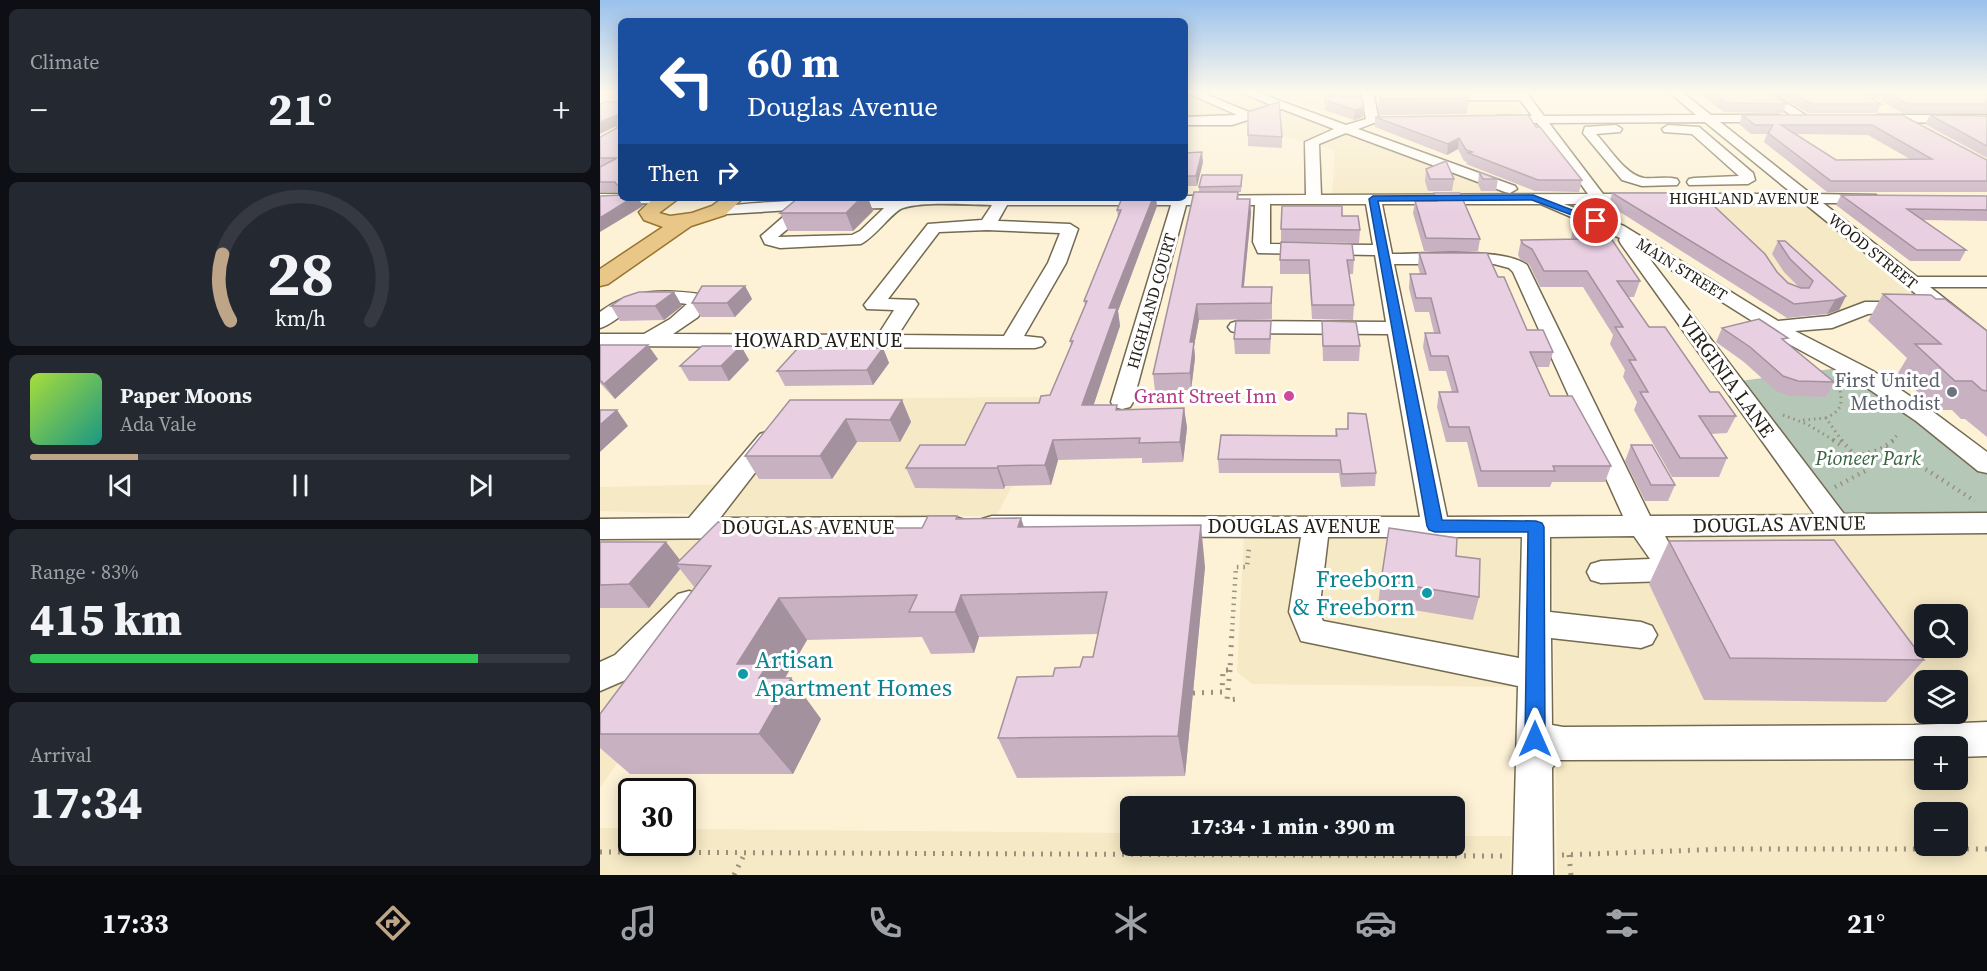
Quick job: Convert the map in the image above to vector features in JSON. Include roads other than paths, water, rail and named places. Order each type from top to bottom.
[{"type":"main road","points":[[600,279],[686,220],[716,212],[731,201]]},
{"type":"main road","points":[[600,261],[650,226],[655,210],[686,220]]},
{"type":"street","points":[[1314,199],[1312,142],[1335,133]]},
{"type":"street","name":"MAIN STREET","points":[[1354,133],[1618,229],[1774,327],[1865,376],[1924,416],[1987,465]]},
{"type":"street","points":[[1551,133],[1598,198]]},
{"type":"street","points":[[1590,133],[1632,180],[1677,182],[1748,180],[1748,176],[1698,133]]},
{"type":"street","name":"WOOD STREET","points":[[1727,133],[1987,342]]},
{"type":"street","points":[[1925,133],[1929,135]]},
{"type":"street","points":[[1677,182],[1701,198],[1721,218]]},
{"type":"street","name":"HIGHLAND AVENUE","points":[[1188,200],[1892,198]]},
{"type":"street","points":[[1263,199],[1261,233],[1264,249],[1494,259],[1515,264],[1521,269],[1641,526],[1654,541],[1670,570],[1601,572]]},
{"type":"street","points":[[1373,199],[1435,526]]},
{"type":"street","points":[[623,201],[655,210]]},
{"type":"street","points":[[805,206],[769,236],[771,240],[780,243],[855,240],[866,236],[895,201]]},
{"type":"street","name":"HIGHLAND AVENUE","points":[[716,212],[746,207],[924,201]]},
{"type":"street","points":[[987,225],[1002,201]]},
{"type":"street","name":"HIGHLAND COURT","points":[[1122,402],[1180,201]]},
{"type":"street","points":[[600,208],[655,210]]},
{"type":"street","points":[[885,340],[908,304],[874,305],[934,227],[987,225],[1070,229],[1057,264],[1010,342]]},
{"type":"street","name":"VIRGINIA LANE","points":[[1618,229],[1836,524]]},
{"type":"street","points":[[1913,282],[1987,282]]},
{"type":"street","points":[[600,322],[616,309],[637,299],[699,300],[697,305],[684,317],[648,340]]},
{"type":"street","points":[[1774,327],[1832,322],[1865,308],[1941,305]]},
{"type":"street","points":[[1961,321],[1987,321]]},
{"type":"street","points":[[1237,327],[1397,328]]},
{"type":"street","name":"HOWARD AVENUE","points":[[600,340],[1035,342]]},
{"type":"street","points":[[697,528],[778,428]]},
{"type":"street","name":"DOUGLAS AVENUE","points":[[600,529],[1836,524],[1985,514]]},
{"type":"street","points":[[1316,526],[1304,612],[1312,632],[1535,675]]},
{"type":"street","points":[[735,555],[756,527]]},
{"type":"street","points":[[1533,875],[1536,527]]},
{"type":"street","points":[[600,677],[626,665],[706,586]]},
{"type":"street","points":[[1535,621],[1556,626],[1641,634]]},
{"type":"street","points":[[1535,761],[1551,742],[1574,744],[1902,742],[1987,739]]},
{"type":"place","name":"First United Methodist","points":[[1952,392]]},
{"type":"place","name":"Grant Street Inn","points":[[1289,396]]},
{"type":"place","name":"Freeborn & Freeborn","points":[[1427,593]]},
{"type":"place","name":"Artisan Apartment Homes","points":[[743,674]]},
{"type":"park label","name":"Pioneer Park","points":[[1868,458]]}]
